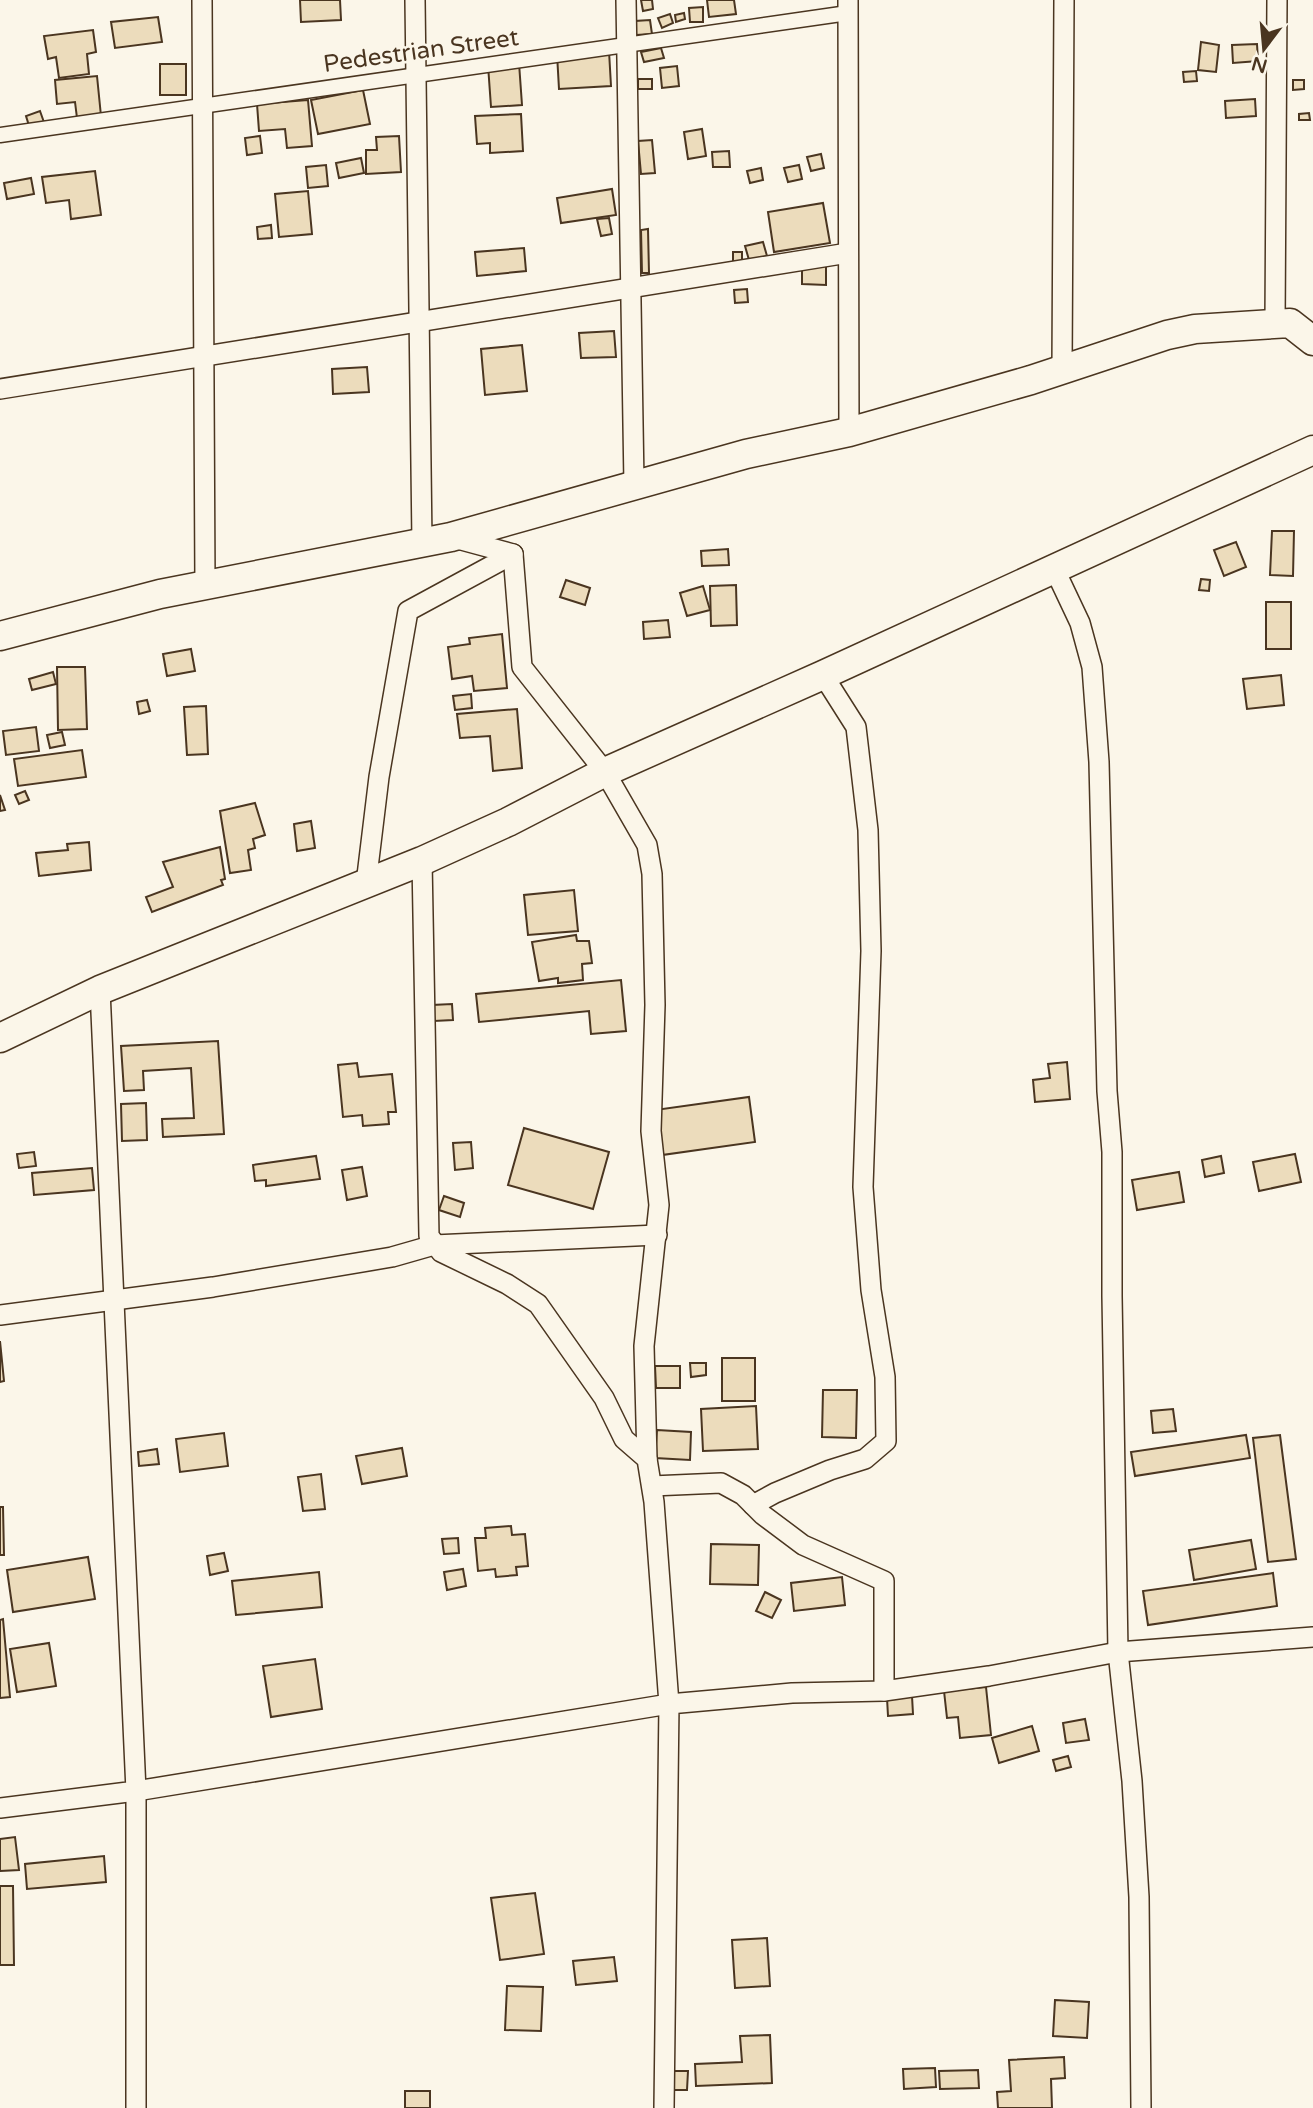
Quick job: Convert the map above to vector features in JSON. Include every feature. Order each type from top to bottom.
[{"type":"main road","points":[[0,636],[160,594],[452,537],[746,454],[849,432],[1062,370],[1167,335],[1195,329],[1290,323],[1313,341]]},
{"type":"main road","points":[[0,1038],[100,990],[422,861],[508,822],[605,772],[1313,450]]},
{"type":"street","points":[[202,0],[205,585]]},
{"type":"street","points":[[415,0],[422,543]]},
{"type":"street","points":[[626,0],[634,484]]},
{"type":"street","points":[[1062,370],[1064,0]]},
{"type":"street","points":[[1275,324],[1277,0]]},
{"type":"street","points":[[848,7],[849,432]]},
{"type":"street","name":"Pedestrian Street","points":[[0,135],[627,45],[848,7]]},
{"type":"street","points":[[0,389],[848,253]]},
{"type":"street","points":[[452,537],[513,554]]},
{"type":"street","points":[[513,554],[522,667],[605,772],[647,845],[652,874],[655,1005],[651,1131],[659,1205],[644,1346],[647,1459],[652,1486],[669,1704],[664,2108]]},
{"type":"street","points":[[366,884],[379,777],[408,611],[513,554]]},
{"type":"street","points":[[1054,568],[1080,623],[1092,667],[1099,762],[1107,1091],[1112,1152],[1118,1653],[1132,1781],[1139,1897],[1141,2108]]},
{"type":"street","points":[[753,1505],[830,1470],[865,1460],[886,1441],[885,1377],[871,1290],[863,1187],[871,951],[868,830],[856,727],[823,675]]},
{"type":"street","points":[[422,861],[429,1236],[441,1252],[507,1284],[538,1304],[604,1398],[624,1439],[647,1459]]},
{"type":"street","points":[[100,990],[136,1791],[136,2108]]},
{"type":"street","points":[[0,1315],[213,1287],[392,1257],[434,1245],[656,1235]]},
{"type":"street","points":[[652,1486],[721,1483],[743,1494],[803,1545],[884,1581],[884,1691]]},
{"type":"street","points":[[0,1808],[136,1791],[669,1704],[792,1693],[884,1691],[1118,1653],[1313,1637]]},
{"type":"building","points":[[300,0],[340,0],[341,20],[301,22]]},
{"type":"building","points":[[641,0],[652,0],[653,9],[643,11]]},
{"type":"building","points":[[707,0],[734,0],[736,14],[709,17]]},
{"type":"building","points":[[703,7],[703,22],[690,22],[689,8]]},
{"type":"building","points":[[684,13],[685,19],[676,22],[675,15]]},
{"type":"building","points":[[670,14],[673,23],[662,28],[658,18]]},
{"type":"building","points":[[158,17],[162,42],[115,48],[111,22]]},
{"type":"building","points":[[650,20],[652,34],[636,35],[635,21]]},
{"type":"building","points":[[93,30],[96,52],[87,54],[89,74],[59,78],[56,57],[48,59],[44,36]]},
{"type":"building","points":[[1201,42],[1219,45],[1216,72],[1198,70]]},
{"type":"building","points":[[1257,44],[1258,61],[1233,63],[1232,45]]},
{"type":"building","points":[[661,48],[664,58],[644,62],[641,52]]},
{"type":"building","points":[[609,51],[611,86],[559,89],[557,54]]},
{"type":"building","points":[[519,63],[522,105],[491,107],[488,65]]},
{"type":"building","points":[[160,64],[186,64],[186,95],[160,95]]},
{"type":"building","points":[[677,66],[679,86],[662,88],[660,68]]},
{"type":"building","points":[[1196,71],[1197,81],[1184,82],[1183,72]]},
{"type":"building","points":[[97,76],[101,116],[77,118],[75,102],[57,104],[55,80]]},
{"type":"building","points":[[638,79],[652,79],[652,89],[638,89]]},
{"type":"building","points":[[1293,80],[1304,80],[1304,89],[1293,90]]},
{"type":"building","points":[[363,90],[370,124],[318,134],[311,100]]},
{"type":"building","points":[[1255,99],[1256,116],[1226,118],[1225,101]]},
{"type":"building","points":[[308,100],[312,146],[287,148],[285,129],[259,131],[257,104]]},
{"type":"building","points":[[40,111],[46,128],[31,132],[26,116]]},
{"type":"building","points":[[1309,113],[1310,120],[1299,120],[1299,114]]},
{"type":"building","points":[[521,114],[523,151],[490,153],[490,143],[477,144],[475,116]]},
{"type":"building","points":[[702,129],[706,156],[688,159],[684,132]]},
{"type":"building","points":[[260,136],[262,153],[247,155],[245,138]]},
{"type":"building","points":[[399,136],[401,172],[366,174],[366,150],[377,150],[376,137]]},
{"type":"building","points":[[652,140],[655,173],[641,174],[638,141]]},
{"type":"building","points":[[729,151],[730,167],[713,167],[712,152]]},
{"type":"building","points":[[821,154],[824,168],[811,171],[807,157]]},
{"type":"building","points":[[361,158],[364,173],[339,178],[336,163]]},
{"type":"building","points":[[326,165],[328,186],[308,188],[306,167]]},
{"type":"building","points":[[799,165],[802,179],[788,182],[784,168]]},
{"type":"building","points":[[761,168],[763,180],[750,183],[747,171]]},
{"type":"building","points":[[95,171],[101,215],[71,219],[69,200],[46,203],[42,177]]},
{"type":"building","points":[[31,178],[34,194],[7,199],[4,183]]},
{"type":"building","points":[[612,189],[616,215],[561,223],[557,198]]},
{"type":"building","points":[[308,191],[312,234],[279,237],[275,194]]},
{"type":"building","points":[[823,203],[830,243],[774,252],[768,212]]},
{"type":"building","points":[[609,218],[612,234],[601,236],[597,219]]},
{"type":"building","points":[[271,225],[272,238],[258,239],[257,227]]},
{"type":"building","points":[[648,229],[649,273],[642,273],[641,230]]},
{"type":"building","points":[[763,242],[767,256],[749,260],[745,246]]},
{"type":"building","points":[[524,248],[526,271],[477,276],[475,252]]},
{"type":"building","points":[[733,252],[742,252],[742,269],[733,269]]},
{"type":"building","points":[[802,263],[826,264],[826,285],[802,284]]},
{"type":"building","points":[[747,289],[748,302],[735,303],[734,290]]},
{"type":"building","points":[[614,331],[616,357],[581,358],[579,333]]},
{"type":"building","points":[[522,345],[527,391],[485,395],[481,349]]},
{"type":"building","points":[[367,367],[369,392],[333,394],[332,369]]},
{"type":"building","points":[[1272,531],[1294,531],[1293,576],[1270,575]]},
{"type":"building","points":[[1236,542],[1246,567],[1224,576],[1214,550]]},
{"type":"building","points":[[728,549],[729,565],[702,566],[701,551]]},
{"type":"building","points":[[1201,579],[1210,580],[1209,591],[1199,590]]},
{"type":"building","points":[[566,580],[590,588],[585,605],[560,597]]},
{"type":"building","points":[[736,585],[737,625],[711,626],[710,586]]},
{"type":"building","points":[[703,586],[710,610],[687,616],[680,593]]},
{"type":"building","points":[[1266,602],[1291,602],[1291,649],[1266,649]]},
{"type":"building","points":[[668,620],[670,637],[644,639],[643,622]]},
{"type":"building","points":[[502,634],[507,688],[474,691],[472,676],[452,679],[448,647],[470,644],[469,638]]},
{"type":"building","points":[[191,649],[195,671],[167,676],[163,654]]},
{"type":"building","points":[[57,667],[85,667],[87,729],[58,730]]},
{"type":"building","points":[[53,672],[56,684],[32,690],[29,679]]},
{"type":"building","points":[[1281,675],[1284,705],[1247,709],[1243,679]]},
{"type":"building","points":[[471,694],[472,708],[455,710],[453,696]]},
{"type":"building","points":[[147,700],[150,711],[139,714],[137,702]]},
{"type":"building","points":[[206,706],[208,754],[187,755],[184,707]]},
{"type":"building","points":[[517,709],[522,768],[493,771],[490,736],[460,738],[457,714]]},
{"type":"building","points":[[36,727],[39,751],[6,755],[3,731]]},
{"type":"building","points":[[62,732],[65,745],[50,748],[47,735]]},
{"type":"building","points":[[82,750],[86,777],[18,786],[14,759]]},
{"type":"building","points":[[25,791],[29,800],[19,804],[15,795]]},
{"type":"building","points":[[0,795],[5,810],[0,811]]},
{"type":"building","points":[[255,803],[265,835],[253,839],[255,848],[248,850],[251,870],[230,873],[220,811]]},
{"type":"building","points":[[311,821],[315,848],[297,851],[294,824]]},
{"type":"building","points":[[89,842],[91,870],[39,876],[36,853],[68,850],[67,844]]},
{"type":"building","points":[[220,847],[225,879],[221,880],[223,885],[152,912],[146,897],[173,887],[163,862]]},
{"type":"building","points":[[574,890],[578,931],[528,935],[524,895]]},
{"type":"building","points":[[576,935],[577,941],[589,941],[592,963],[582,964],[583,980],[558,983],[558,978],[539,981],[532,942]]},
{"type":"building","points":[[621,980],[626,1031],[591,1034],[589,1011],[479,1022],[476,994]]},
{"type":"building","points":[[452,1004],[453,1020],[434,1021],[432,1005]]},
{"type":"building","points":[[218,1041],[224,1134],[163,1137],[162,1119],[194,1118],[191,1068],[143,1071],[144,1090],[124,1091],[121,1046]]},
{"type":"building","points":[[1067,1062],[1070,1099],[1035,1102],[1033,1080],[1050,1078],[1048,1064]]},
{"type":"building","points":[[357,1063],[359,1077],[392,1074],[396,1112],[388,1112],[389,1124],[363,1126],[362,1115],[343,1117],[338,1065]]},
{"type":"building","points":[[749,1097],[755,1142],[662,1155],[655,1110]]},
{"type":"building","points":[[146,1103],[147,1140],[122,1141],[121,1104]]},
{"type":"building","points":[[524,1128],[609,1152],[593,1209],[508,1185]]},
{"type":"building","points":[[471,1142],[473,1168],[455,1170],[453,1143]]},
{"type":"building","points":[[34,1152],[36,1166],[19,1168],[17,1154]]},
{"type":"building","points":[[1295,1154],[1301,1182],[1259,1191],[1253,1162]]},
{"type":"building","points":[[316,1156],[320,1179],[266,1186],[266,1180],[255,1181],[253,1165]]},
{"type":"building","points":[[1221,1156],[1224,1173],[1205,1177],[1202,1160]]},
{"type":"building","points":[[362,1167],[367,1196],[347,1200],[342,1170]]},
{"type":"building","points":[[92,1168],[94,1190],[34,1195],[32,1173]]},
{"type":"building","points":[[1179,1172],[1184,1202],[1137,1210],[1132,1180]]},
{"type":"building","points":[[444,1196],[464,1203],[460,1217],[439,1210]]},
{"type":"building","points":[[0,1341],[4,1381],[0,1382]]},
{"type":"building","points":[[722,1358],[755,1358],[755,1401],[722,1401]]},
{"type":"building","points":[[690,1363],[706,1363],[706,1375],[691,1377]]},
{"type":"building","points":[[655,1366],[680,1366],[680,1388],[656,1388]]},
{"type":"building","points":[[823,1390],[857,1390],[856,1438],[822,1437]]},
{"type":"building","points":[[756,1406],[758,1449],[703,1451],[701,1409]]},
{"type":"building","points":[[1173,1409],[1176,1431],[1153,1433],[1151,1411]]},
{"type":"building","points":[[657,1430],[691,1432],[690,1460],[655,1458]]},
{"type":"building","points":[[224,1433],[228,1466],[180,1472],[176,1439]]},
{"type":"building","points":[[1246,1435],[1250,1458],[1135,1476],[1131,1452]]},
{"type":"building","points":[[1280,1435],[1296,1559],[1268,1562],[1253,1438]]},
{"type":"building","points":[[402,1448],[407,1476],[362,1484],[356,1456]]},
{"type":"building","points":[[157,1449],[159,1464],[139,1466],[138,1452]]},
{"type":"building","points":[[321,1474],[325,1509],[303,1511],[298,1477]]},
{"type":"building","points":[[0,1507],[3,1507],[4,1555],[0,1555]]},
{"type":"building","points":[[511,1526],[512,1535],[525,1534],[528,1566],[516,1567],[517,1575],[496,1577],[495,1569],[478,1571],[475,1538],[486,1538],[485,1528]]},
{"type":"building","points":[[458,1538],[459,1553],[444,1554],[442,1539]]},
{"type":"building","points":[[1251,1540],[1256,1569],[1194,1580],[1189,1550]]},
{"type":"building","points":[[711,1544],[759,1545],[758,1585],[710,1584]]},
{"type":"building","points":[[224,1553],[228,1571],[210,1575],[207,1556]]},
{"type":"building","points":[[88,1557],[95,1599],[13,1612],[7,1570]]},
{"type":"building","points":[[463,1569],[466,1586],[447,1590],[444,1572]]},
{"type":"building","points":[[319,1572],[322,1607],[236,1615],[232,1581]]},
{"type":"building","points":[[1273,1573],[1277,1606],[1148,1625],[1143,1591]]},
{"type":"building","points":[[842,1577],[845,1605],[794,1611],[791,1583]]},
{"type":"building","points":[[765,1592],[781,1600],[772,1618],[756,1611]]},
{"type":"building","points":[[3,1619],[10,1697],[0,1698],[0,1620]]},
{"type":"building","points":[[49,1643],[56,1686],[17,1692],[10,1649]]},
{"type":"building","points":[[315,1659],[322,1709],[271,1717],[263,1666]]},
{"type":"building","points":[[986,1687],[991,1735],[960,1738],[958,1717],[947,1718],[944,1691]]},
{"type":"building","points":[[912,1696],[913,1714],[888,1716],[887,1698]]},
{"type":"building","points":[[1085,1719],[1089,1740],[1066,1743],[1063,1723]]},
{"type":"building","points":[[1032,1726],[1039,1751],[999,1763],[992,1738]]},
{"type":"building","points":[[1068,1756],[1071,1767],[1056,1771],[1053,1760]]},
{"type":"building","points":[[15,1837],[19,1870],[0,1871],[0,1839]]},
{"type":"building","points":[[104,1856],[106,1882],[27,1889],[25,1864]]},
{"type":"building","points":[[0,1886],[13,1886],[14,1965],[0,1965]]},
{"type":"building","points":[[535,1893],[544,1954],[500,1960],[491,1898]]},
{"type":"building","points":[[767,1938],[770,1986],[735,1988],[732,1940]]},
{"type":"building","points":[[614,1957],[617,1981],[576,1985],[573,1961]]},
{"type":"building","points":[[507,1986],[543,1987],[541,2031],[505,2030]]},
{"type":"building","points":[[1055,2000],[1089,2002],[1087,2038],[1053,2036]]},
{"type":"building","points":[[770,2035],[772,2083],[696,2086],[695,2064],[742,2062],[740,2036]]},
{"type":"building","points":[[1064,2057],[1065,2078],[1051,2079],[1052,2108],[998,2108],[997,2092],[1011,2091],[1009,2060]]},
{"type":"building","points":[[935,2068],[936,2087],[904,2089],[903,2069]]},
{"type":"building","points":[[978,2070],[979,2088],[940,2089],[939,2071]]},
{"type":"building","points":[[671,2071],[688,2071],[687,2090],[671,2090]]},
{"type":"building","points":[[405,2091],[430,2091],[430,2108],[405,2108]]}]
